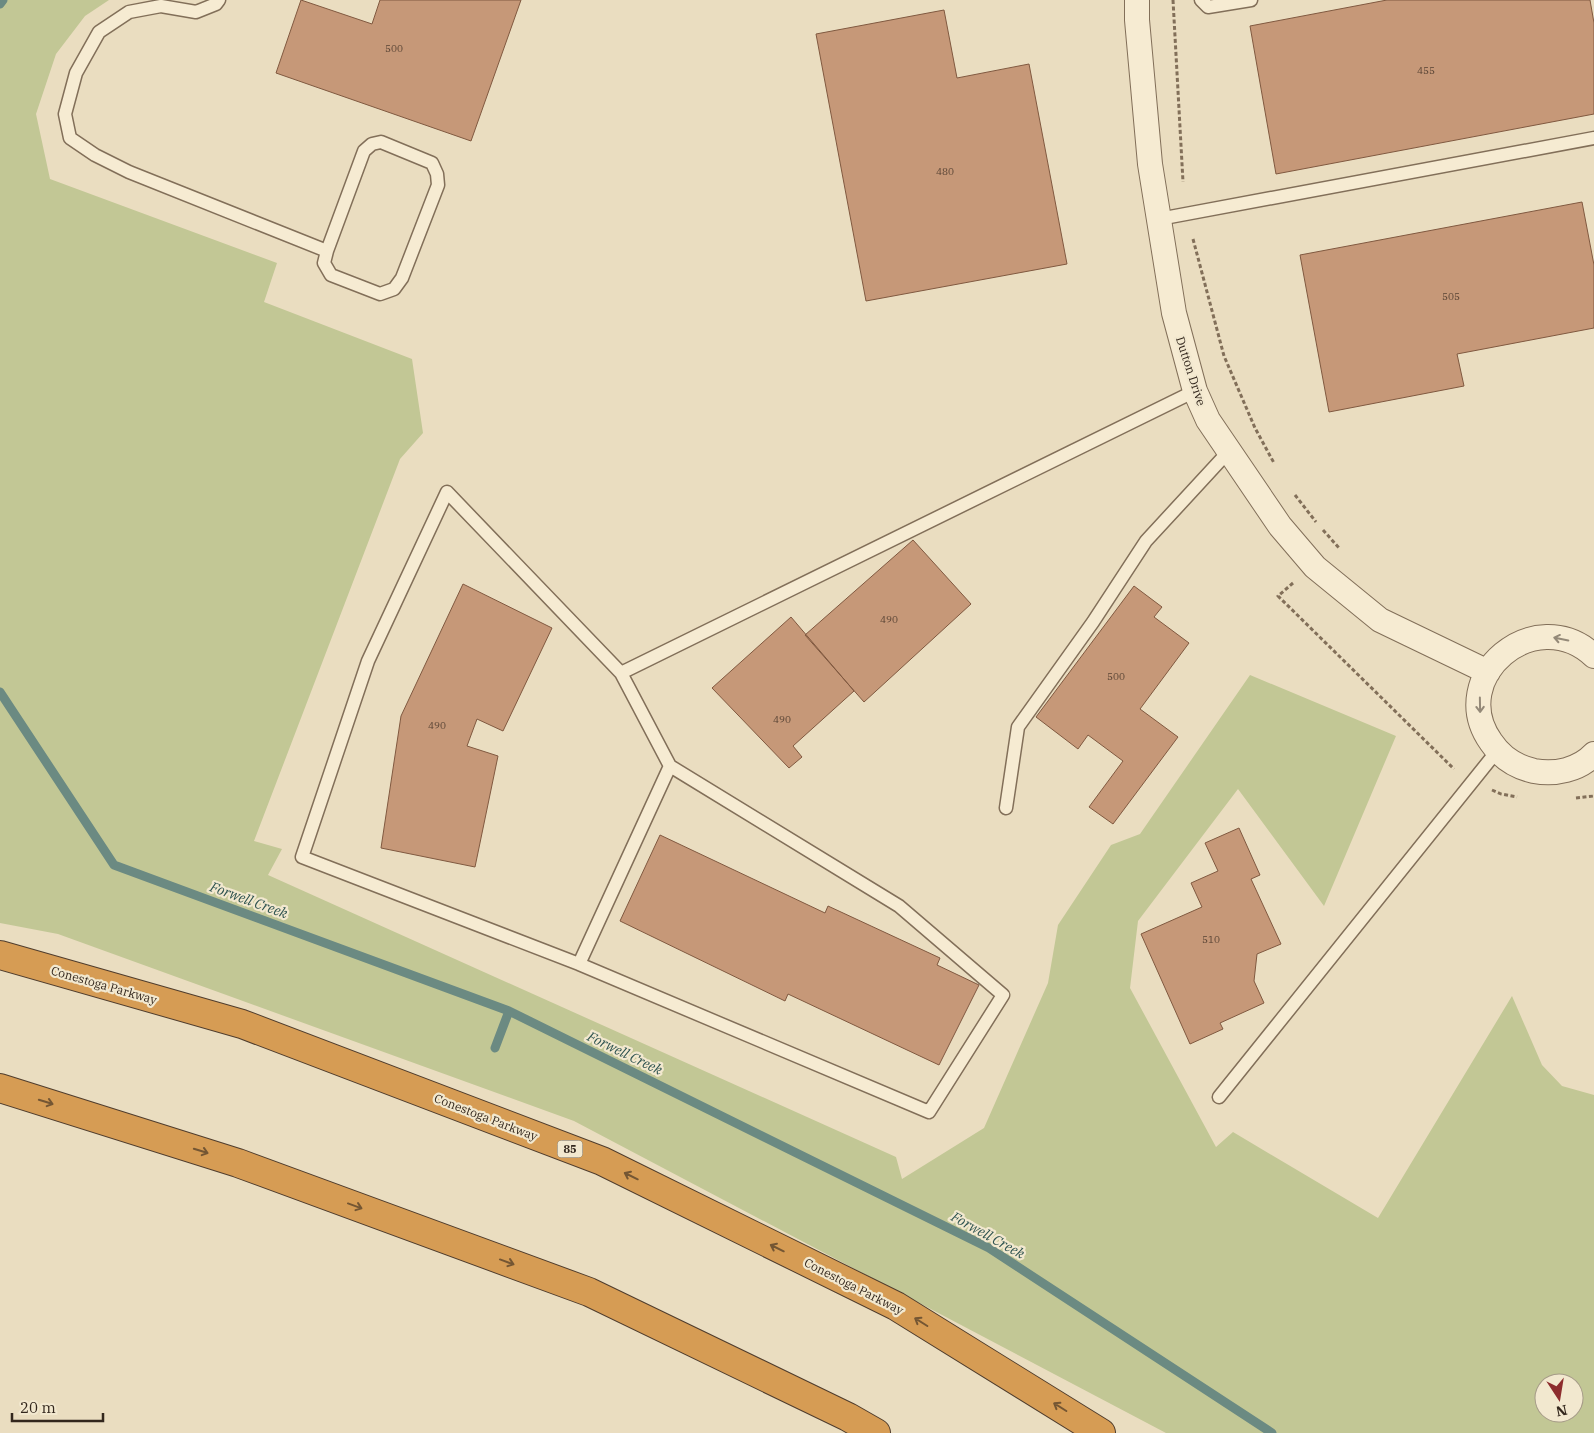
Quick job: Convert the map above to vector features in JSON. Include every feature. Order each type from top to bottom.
[{"type":"highway","name":"Conestoga Parkway","points":[[0,955],[242,1024],[602,1161],[896,1306],[1101,1433]]},
{"type":"highway","points":[[0,1088],[238,1163],[589,1292],[839,1412],[876,1433]]},
{"type":"street","name":"Dutton Drive","points":[[1137,0],[1137,20],[1150,164],[1174,313],[1195,391],[1208,420],[1280,526],[1315,567],[1380,620],[1488,672]]},
{"type":"street","points":[[1594,656],[1587,649],[1572,641],[1556,637],[1540,637],[1524,641],[1509,648],[1497,658],[1481,688],[1479,704],[1481,722],[1487,737],[1497,751],[1510,762],[1526,769],[1544,772],[1561,771],[1577,766],[1594,754]]},
{"type":"lane","points":[[219,0],[216,4],[196,12],[161,6],[129,12],[100,32],[76,73],[65,114],[70,138],[95,155],[129,172],[327,251]]},
{"type":"lane","points":[[1201,0],[1208,7],[1251,0]]},
{"type":"lane","points":[[1159,219],[1594,138]]},
{"type":"lane","points":[[381,142],[432,163],[437,174],[438,185],[402,278],[394,288],[380,294],[331,275],[324,263],[327,251],[364,151],[372,144],[381,142]]},
{"type":"lane","points":[[621,672],[1195,391]]},
{"type":"lane","points":[[1006,808],[1018,727],[1093,622],[1146,541],[1229,451]]},
{"type":"lane","points":[[447,492],[621,672],[670,766],[899,906],[1003,995],[929,1112],[579,964],[302,857],[368,661],[447,492]]},
{"type":"lane","points":[[1219,1097],[1497,751]]},
{"type":"lane","points":[[579,964],[670,766]]},
{"type":"path","points":[[1173,0],[1183,187],[1187,214],[1224,356],[1255,428],[1276,468]]},
{"type":"path","points":[[1291,490],[1340,548],[1333,554]]},
{"type":"path","points":[[1295,582],[1278,596],[1457,771],[1501,794],[1520,798]]},
{"type":"path","points":[[1569,799],[1594,796]]},
{"type":"green space","points":[[0,0],[109,0],[85,16],[56,54],[36,114],[50,179],[277,263],[264,302],[412,359],[423,433],[400,459],[254,841],[282,849],[268,875],[896,1157],[902,1179],[984,1128],[1048,983],[1058,925],[1111,845],[1140,834],[1250,675],[1396,736],[1324,906],[1238,789],[1138,921],[1130,988],[1216,1147],[1233,1132],[1378,1218],[1512,996],[1542,1065],[1562,1086],[1594,1095],[1594,1433],[1166,1433],[574,1121],[58,934],[0,923]]},
{"type":"building","points":[[301,0],[372,24],[380,0],[521,0],[471,141],[276,73]]},
{"type":"building","points":[[1387,0],[1590,0],[1594,23],[1594,114],[1276,174],[1250,26]]},
{"type":"building","points":[[944,10],[957,78],[1029,64],[1067,264],[866,301],[816,34]]},
{"type":"building","points":[[1582,202],[1594,265],[1594,328],[1457,354],[1464,386],[1329,412],[1300,255]]},
{"type":"building","points":[[913,540],[971,604],[864,702],[805,635]]},
{"type":"building","points":[[463,584],[552,628],[503,731],[477,719],[467,746],[498,756],[475,867],[381,848],[401,716]]},
{"type":"building","points":[[1134,586],[1162,607],[1154,617],[1189,643],[1140,709],[1178,737],[1113,824],[1089,807],[1123,761],[1088,735],[1078,749],[1036,717]]},
{"type":"building","points":[[791,617],[854,691],[793,746],[802,757],[789,768],[712,688]]},
{"type":"building","points":[[1239,828],[1260,875],[1251,879],[1281,944],[1257,954],[1254,981],[1264,1003],[1220,1023],[1223,1029],[1190,1044],[1141,934],[1202,907],[1191,883],[1218,871],[1205,843]]},
{"type":"building","points":[[660,835],[825,913],[828,906],[940,958],[937,965],[979,985],[939,1065],[788,994],[785,1001],[620,921]]},
{"type":"waterway","points":[[0,4],[3,0]]},
{"type":"waterway","name":"Forwell Creek","points":[[0,692],[114,865],[509,1011],[989,1248],[1272,1433]]},
{"type":"waterway","points":[[495,1048],[509,1011]]}]
